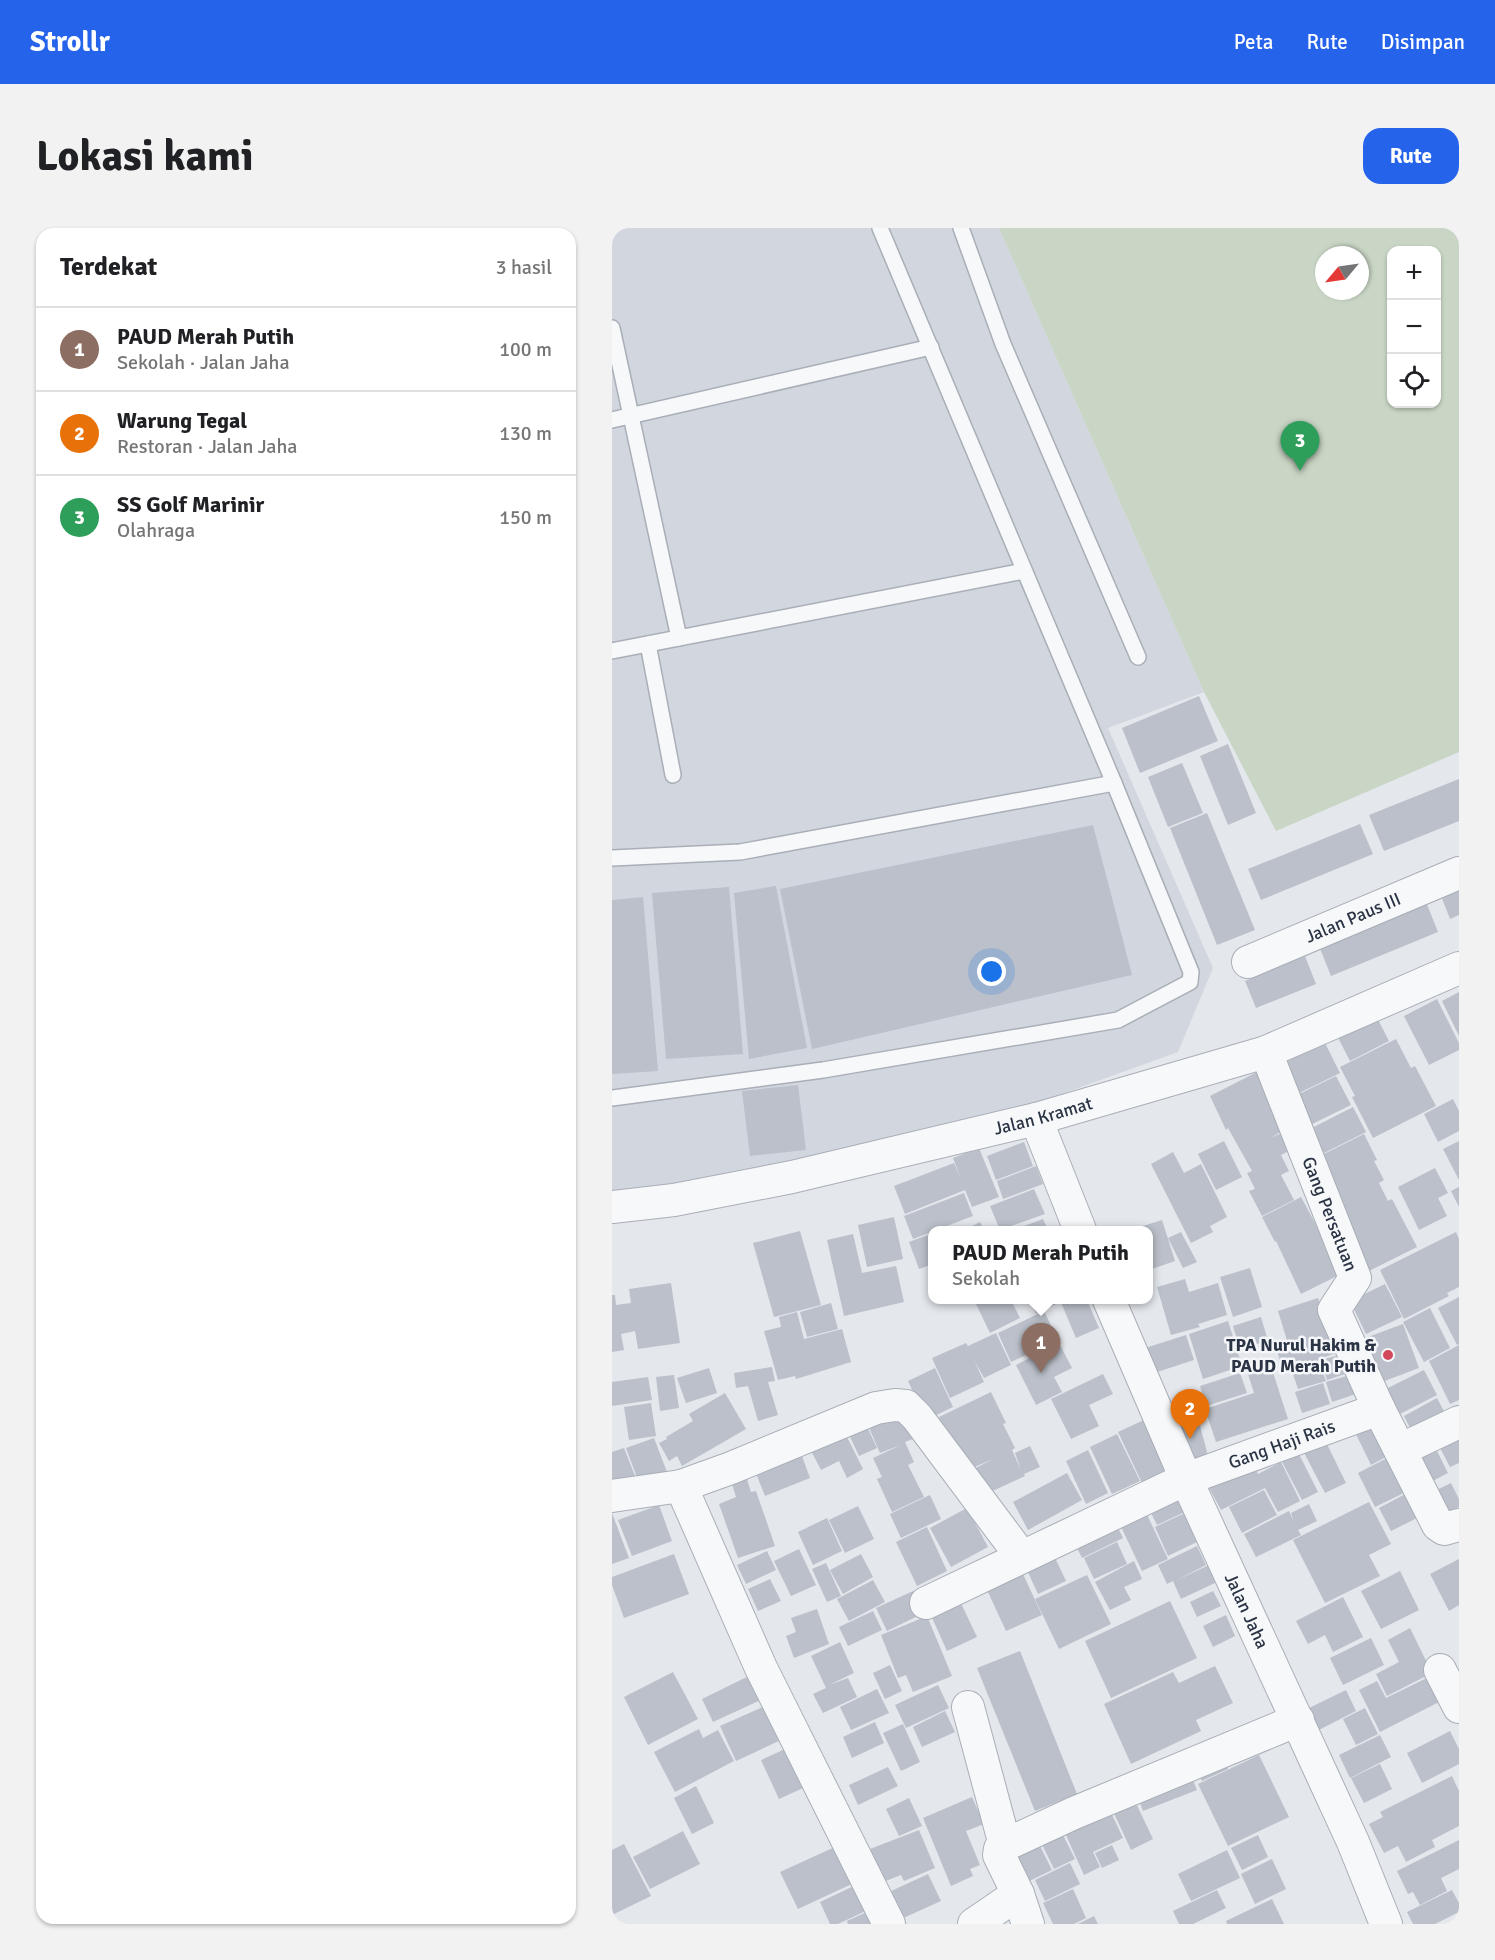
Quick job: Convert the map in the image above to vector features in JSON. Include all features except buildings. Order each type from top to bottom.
[{"type":"street","name":"Jalan Paus III","points":[[1248,962],[1459,873]]},
{"type":"street","name":"Jalan Kramat","points":[[612,1207],[674,1200],[771,1181],[1036,1119],[1266,1052],[1459,969]]},
{"type":"street","name":"Gang Persatuan","points":[[1266,1052],[1355,1278],[1334,1310],[1379,1409],[1438,1525],[1452,1527]]},
{"type":"street","points":[[1036,1119],[1078,1226]]},
{"type":"street","name":"Jalan Jaha","points":[[1111,1304],[1186,1479],[1353,1842],[1386,1924]]},
{"type":"street","points":[[612,1496],[681,1486],[731,1468],[876,1408],[906,1406],[917,1417],[1021,1556]]},
{"type":"street","name":"Gang Haji Rais","points":[[926,1603],[1186,1479],[1379,1409]]},
{"type":"street","points":[[1400,1450],[1459,1422]]},
{"type":"street","points":[[681,1486],[761,1668],[889,1924]]},
{"type":"street","points":[[1440,1670],[1459,1707]]},
{"type":"street","points":[[968,1707],[1005,1845]]},
{"type":"street","points":[[1028,1924],[1018,1894],[999,1855],[1000,1849],[1005,1845],[1133,1788],[1298,1720]]},
{"type":"street","points":[[974,1924],[1018,1894]]},
{"type":"lane","points":[[612,1098],[823,1070],[1118,1020],[1190,982],[1191,972],[1114,783],[880,228]]},
{"type":"lane","points":[[961,228],[1004,344],[1138,657]]},
{"type":"lane","points":[[612,328],[679,638]]},
{"type":"lane","points":[[612,420],[931,347]]},
{"type":"lane","points":[[612,651],[1024,571]]},
{"type":"lane","points":[[648,644],[674,775]]},
{"type":"lane","points":[[612,858],[740,852],[1114,783]]},
{"type":"shaded area","points":[[612,228],[999,228],[1204,692],[1108,728],[1213,968],[1178,1052],[932,1141],[612,1198]]},
{"type":"green space","points":[[999,228],[1459,228],[1459,752],[1276,831],[1204,692]]},
{"type":"place","name":"SS Golf Marinir","points":[[1300,471]]},
{"type":"place","name":"TPA Nurul Hakim & PAUD Merah Putih","points":[[1388,1355]]},
{"type":"place","name":"PAUD Merah Putih","points":[[1041,1373]]},
{"type":"place","name":"Warung Tegal","points":[[1190,1439]]}]
